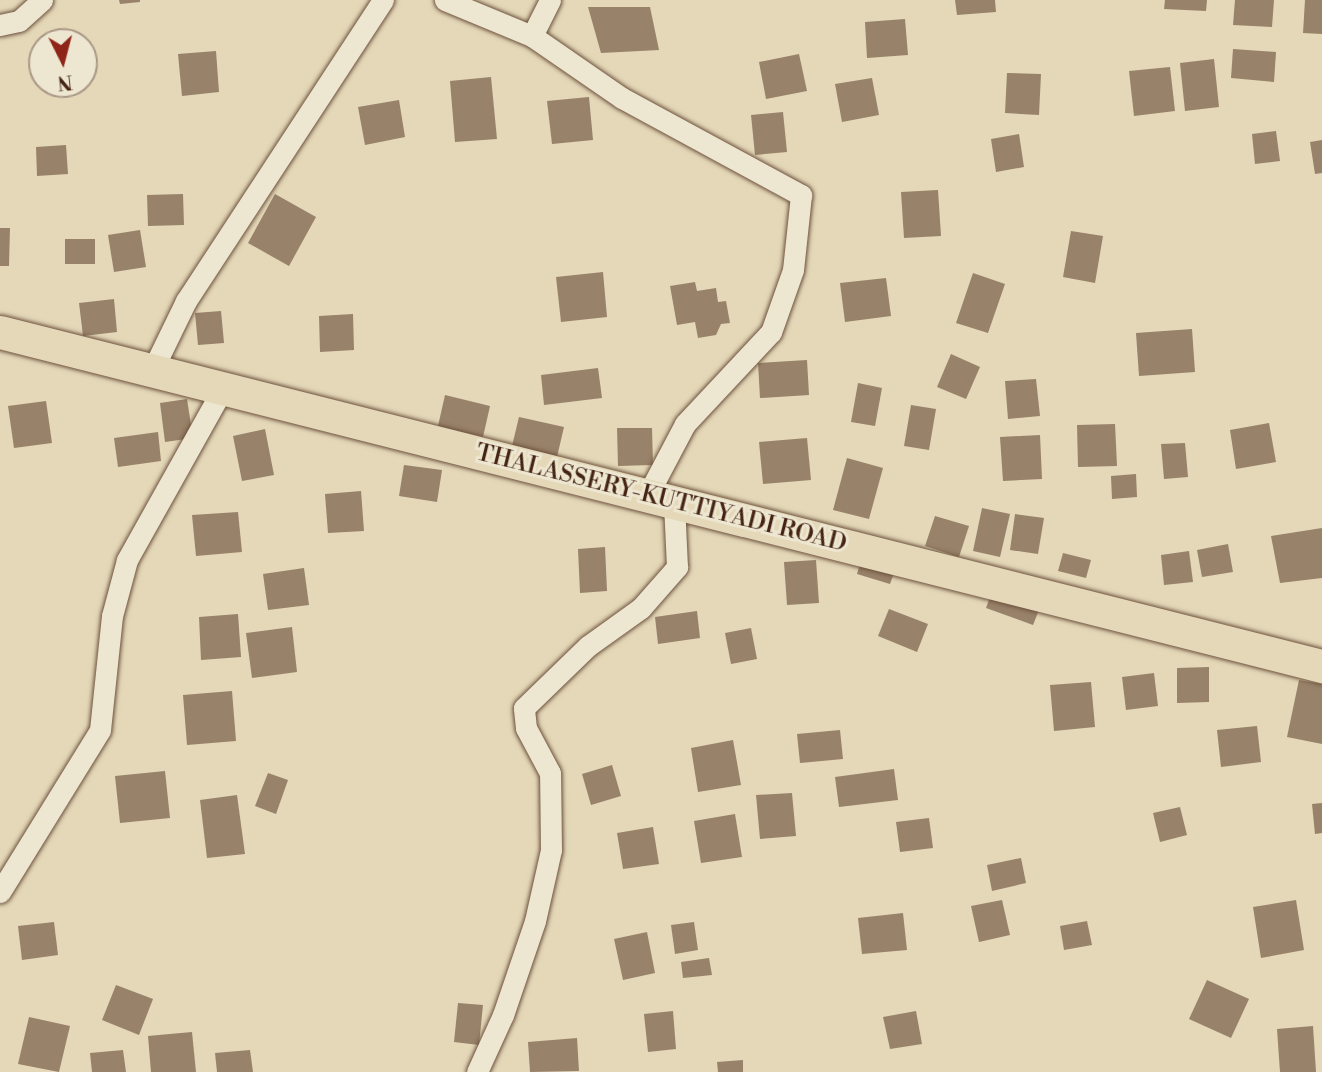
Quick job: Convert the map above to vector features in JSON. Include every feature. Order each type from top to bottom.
[{"type":"main road","name":"THALASSERY-KUTTIYADI ROAD","points":[[0,332],[1322,667]]},
{"type":"street","points":[[0,25],[19,21],[42,0]]},
{"type":"street","points":[[152,371],[187,301],[383,0]]},
{"type":"street","points":[[444,0],[532,36],[622,98],[801,195],[793,270],[771,331],[685,424],[661,499],[677,567],[641,608],[588,646],[524,708],[526,728],[550,773],[551,850],[507,1003],[477,1072]]},
{"type":"street","points":[[532,36],[550,0]]},
{"type":"street","points":[[0,892],[100,730],[111,616],[127,560],[223,388]]},
{"type":"building","points":[[119,0],[140,0],[140,2],[120,4]]},
{"type":"building","points":[[955,0],[995,0],[996,12],[957,15]]},
{"type":"building","points":[[1165,0],[1207,0],[1206,11],[1164,9]]},
{"type":"building","points":[[1235,0],[1274,0],[1272,27],[1233,25]]},
{"type":"building","points":[[1305,0],[1322,0],[1322,34],[1303,33]]},
{"type":"building","points":[[588,7],[650,7],[659,50],[601,53]]},
{"type":"building","points":[[905,19],[908,55],[867,58],[865,22]]},
{"type":"building","points":[[1233,49],[1276,52],[1274,82],[1231,78]]},
{"type":"building","points":[[216,51],[219,92],[182,96],[178,54]]},
{"type":"building","points":[[799,54],[807,91],[766,99],[759,62]]},
{"type":"building","points":[[1214,59],[1219,107],[1185,111],[1180,63]]},
{"type":"building","points":[[1170,67],[1175,111],[1134,116],[1129,71]]},
{"type":"building","points":[[1007,73],[1041,74],[1039,115],[1005,113]]},
{"type":"building","points":[[491,77],[497,139],[455,142],[450,81]]},
{"type":"building","points":[[872,78],[879,115],[842,122],[835,84]]},
{"type":"building","points":[[589,97],[593,140],[552,144],[547,101]]},
{"type":"building","points":[[399,100],[405,137],[365,145],[358,107]]},
{"type":"building","points":[[783,112],[787,152],[755,155],[751,115]]},
{"type":"building","points":[[1276,131],[1280,161],[1255,164],[1252,134]]},
{"type":"building","points":[[1019,134],[1024,167],[996,172],[991,139]]},
{"type":"building","points":[[1322,140],[1322,173],[1315,174],[1310,142]]},
{"type":"building","points":[[66,145],[68,174],[37,176],[36,147]]},
{"type":"building","points":[[938,190],[941,236],[904,238],[901,192]]},
{"type":"building","points":[[183,194],[184,225],[148,226],[147,195]]},
{"type":"building","points":[[275,194],[316,217],[289,266],[248,243]]},
{"type":"building","points":[[0,228],[10,228],[9,266],[0,266]]},
{"type":"building","points":[[140,230],[146,267],[114,272],[108,235]]},
{"type":"building","points":[[1071,231],[1103,236],[1095,283],[1063,277]]},
{"type":"building","points":[[65,239],[95,239],[95,264],[65,264]]},
{"type":"building","points":[[603,272],[607,317],[561,322],[556,277]]},
{"type":"building","points":[[973,273],[1005,284],[988,333],[956,323]]},
{"type":"building","points":[[886,278],[891,316],[845,322],[840,283]]},
{"type":"building","points":[[695,282],[697,291],[716,288],[718,302],[726,301],[730,323],[721,324],[716,335],[698,338],[695,322],[677,325],[670,286]]},
{"type":"building","points":[[114,299],[117,332],[83,336],[79,303]]},
{"type":"building","points":[[221,311],[224,343],[198,345],[195,313]]},
{"type":"building","points":[[353,314],[354,350],[320,352],[319,316]]},
{"type":"building","points":[[1192,329],[1195,372],[1139,376],[1136,333]]},
{"type":"building","points":[[951,354],[980,367],[966,399],[937,387]]},
{"type":"building","points":[[807,360],[809,395],[760,398],[758,363]]},
{"type":"building","points":[[598,368],[602,398],[544,405],[541,375]]},
{"type":"building","points":[[1036,379],[1040,416],[1008,419],[1005,381]]},
{"type":"building","points":[[858,383],[882,388],[875,426],[851,422]]},
{"type":"building","points":[[445,395],[490,406],[483,437],[438,426]]},
{"type":"building","points":[[187,399],[193,438],[165,442],[160,403]]},
{"type":"building","points":[[46,401],[52,443],[14,448],[8,406]]},
{"type":"building","points":[[911,405],[936,409],[929,450],[904,446]]},
{"type":"building","points":[[519,417],[564,427],[557,457],[512,446]]},
{"type":"building","points":[[1269,423],[1276,462],[1236,469],[1230,430]]},
{"type":"building","points":[[1115,424],[1117,466],[1078,467],[1077,425]]},
{"type":"building","points":[[617,428],[652,428],[653,465],[618,466]]},
{"type":"building","points":[[265,429],[274,475],[242,481],[233,436]]},
{"type":"building","points":[[158,432],[161,461],[118,467],[114,438]]},
{"type":"building","points":[[1040,435],[1042,479],[1003,481],[1000,437]]},
{"type":"building","points":[[807,438],[811,480],[763,484],[759,442]]},
{"type":"building","points":[[1185,443],[1188,477],[1164,479],[1161,444]]},
{"type":"building","points":[[847,458],[883,468],[869,519],[833,510]]},
{"type":"building","points":[[404,465],[442,470],[437,502],[399,496]]},
{"type":"building","points":[[1136,474],[1137,497],[1112,499],[1111,476]]},
{"type":"building","points":[[361,491],[364,531],[328,533],[325,494]]},
{"type":"building","points":[[982,508],[1010,514],[1000,557],[973,551]]},
{"type":"building","points":[[238,512],[242,552],[196,556],[192,515]]},
{"type":"building","points":[[1015,514],[1044,518],[1038,554],[1010,550]]},
{"type":"building","points":[[935,516],[969,526],[959,557],[925,546]]},
{"type":"building","points":[[1322,528],[1322,578],[1280,583],[1271,536]]},
{"type":"building","points":[[1228,544],[1233,572],[1202,577],[1197,550]]},
{"type":"building","points":[[605,547],[607,591],[580,593],[578,549]]},
{"type":"building","points":[[1189,551],[1193,582],[1164,585],[1161,555]]},
{"type":"building","points":[[1063,553],[1091,560],[1086,578],[1058,571]]},
{"type":"building","points":[[816,560],[819,603],[787,605],[784,562]]},
{"type":"building","points":[[861,560],[895,570],[890,584],[857,574]]},
{"type":"building","points":[[304,568],[309,605],[268,610],[263,574]]},
{"type":"building","points":[[991,594],[1039,610],[1033,625],[986,608]]},
{"type":"building","points":[[889,609],[928,624],[917,652],[878,636]]},
{"type":"building","points":[[697,611],[700,638],[658,644],[655,617]]},
{"type":"building","points":[[238,614],[241,657],[201,660],[199,617]]},
{"type":"building","points":[[292,627],[297,672],[252,678],[246,633]]},
{"type":"building","points":[[751,628],[757,659],[731,664],[725,633]]},
{"type":"building","points":[[1209,667],[1209,702],[1177,703],[1177,668]]},
{"type":"building","points":[[1154,673],[1158,706],[1126,710],[1122,677]]},
{"type":"building","points":[[1299,680],[1322,684],[1322,744],[1287,737]]},
{"type":"building","points":[[1091,682],[1095,727],[1054,731],[1050,685]]},
{"type":"building","points":[[232,691],[236,741],[187,745],[183,695]]},
{"type":"building","points":[[1257,726],[1261,762],[1221,767],[1217,730]]},
{"type":"building","points":[[840,730],[843,759],[800,763],[797,734]]},
{"type":"building","points":[[733,740],[741,785],[698,792],[691,748]]},
{"type":"building","points":[[612,765],[621,796],[591,805],[582,774]]},
{"type":"building","points":[[894,769],[898,800],[839,807],[835,777]]},
{"type":"building","points":[[165,771],[170,818],[120,823],[115,776]]},
{"type":"building","points":[[268,773],[288,780],[276,814],[255,806]]},
{"type":"building","points":[[792,793],[796,836],[760,839],[756,795]]},
{"type":"building","points":[[237,795],[245,854],[207,858],[200,800]]},
{"type":"building","points":[[1322,803],[1322,833],[1315,834],[1312,804]]},
{"type":"building","points":[[1180,807],[1187,835],[1160,842],[1153,813]]},
{"type":"building","points":[[735,814],[742,857],[701,863],[694,821]]},
{"type":"building","points":[[929,818],[933,848],[900,852],[896,822]]},
{"type":"building","points":[[653,827],[659,864],[623,869],[617,833]]},
{"type":"building","points":[[1021,858],[1026,883],[992,891],[987,865]]},
{"type":"building","points":[[1002,900],[1010,935],[979,942],[971,906]]},
{"type":"building","points":[[1296,900],[1304,950],[1261,958],[1253,907]]},
{"type":"building","points":[[903,913],[907,950],[862,954],[858,918]]},
{"type":"building","points":[[1087,921],[1092,945],[1064,950],[1060,926]]},
{"type":"building","points":[[54,922],[58,955],[22,960],[18,926]]},
{"type":"building","points":[[694,922],[698,950],[675,954],[671,925]]},
{"type":"building","points":[[647,932],[655,973],[623,980],[614,939]]},
{"type":"building","points":[[709,958],[712,975],[683,978],[681,962]]},
{"type":"building","points":[[1207,980],[1249,999],[1231,1038],[1189,1019]]},
{"type":"building","points":[[116,985],[153,999],[139,1035],[102,1020]]},
{"type":"building","points":[[458,1003],[483,1005],[479,1045],[454,1042]]},
{"type":"building","points":[[673,1011],[676,1049],[648,1052],[644,1014]]},
{"type":"building","points":[[916,1011],[922,1044],[890,1049],[883,1017]]},
{"type":"building","points":[[29,1017],[70,1026],[59,1072],[18,1064]]},
{"type":"building","points":[[1313,1026],[1316,1072],[1280,1072],[1277,1029]]},
{"type":"building","points":[[192,1032],[196,1072],[151,1072],[148,1036]]},
{"type":"building","points":[[577,1038],[579,1071],[530,1072],[528,1042]]},
{"type":"building","points":[[123,1050],[126,1072],[92,1072],[90,1053]]},
{"type":"building","points":[[250,1050],[253,1072],[217,1072],[215,1053]]},
{"type":"building","points":[[743,1060],[743,1072],[718,1072],[717,1062]]}]
